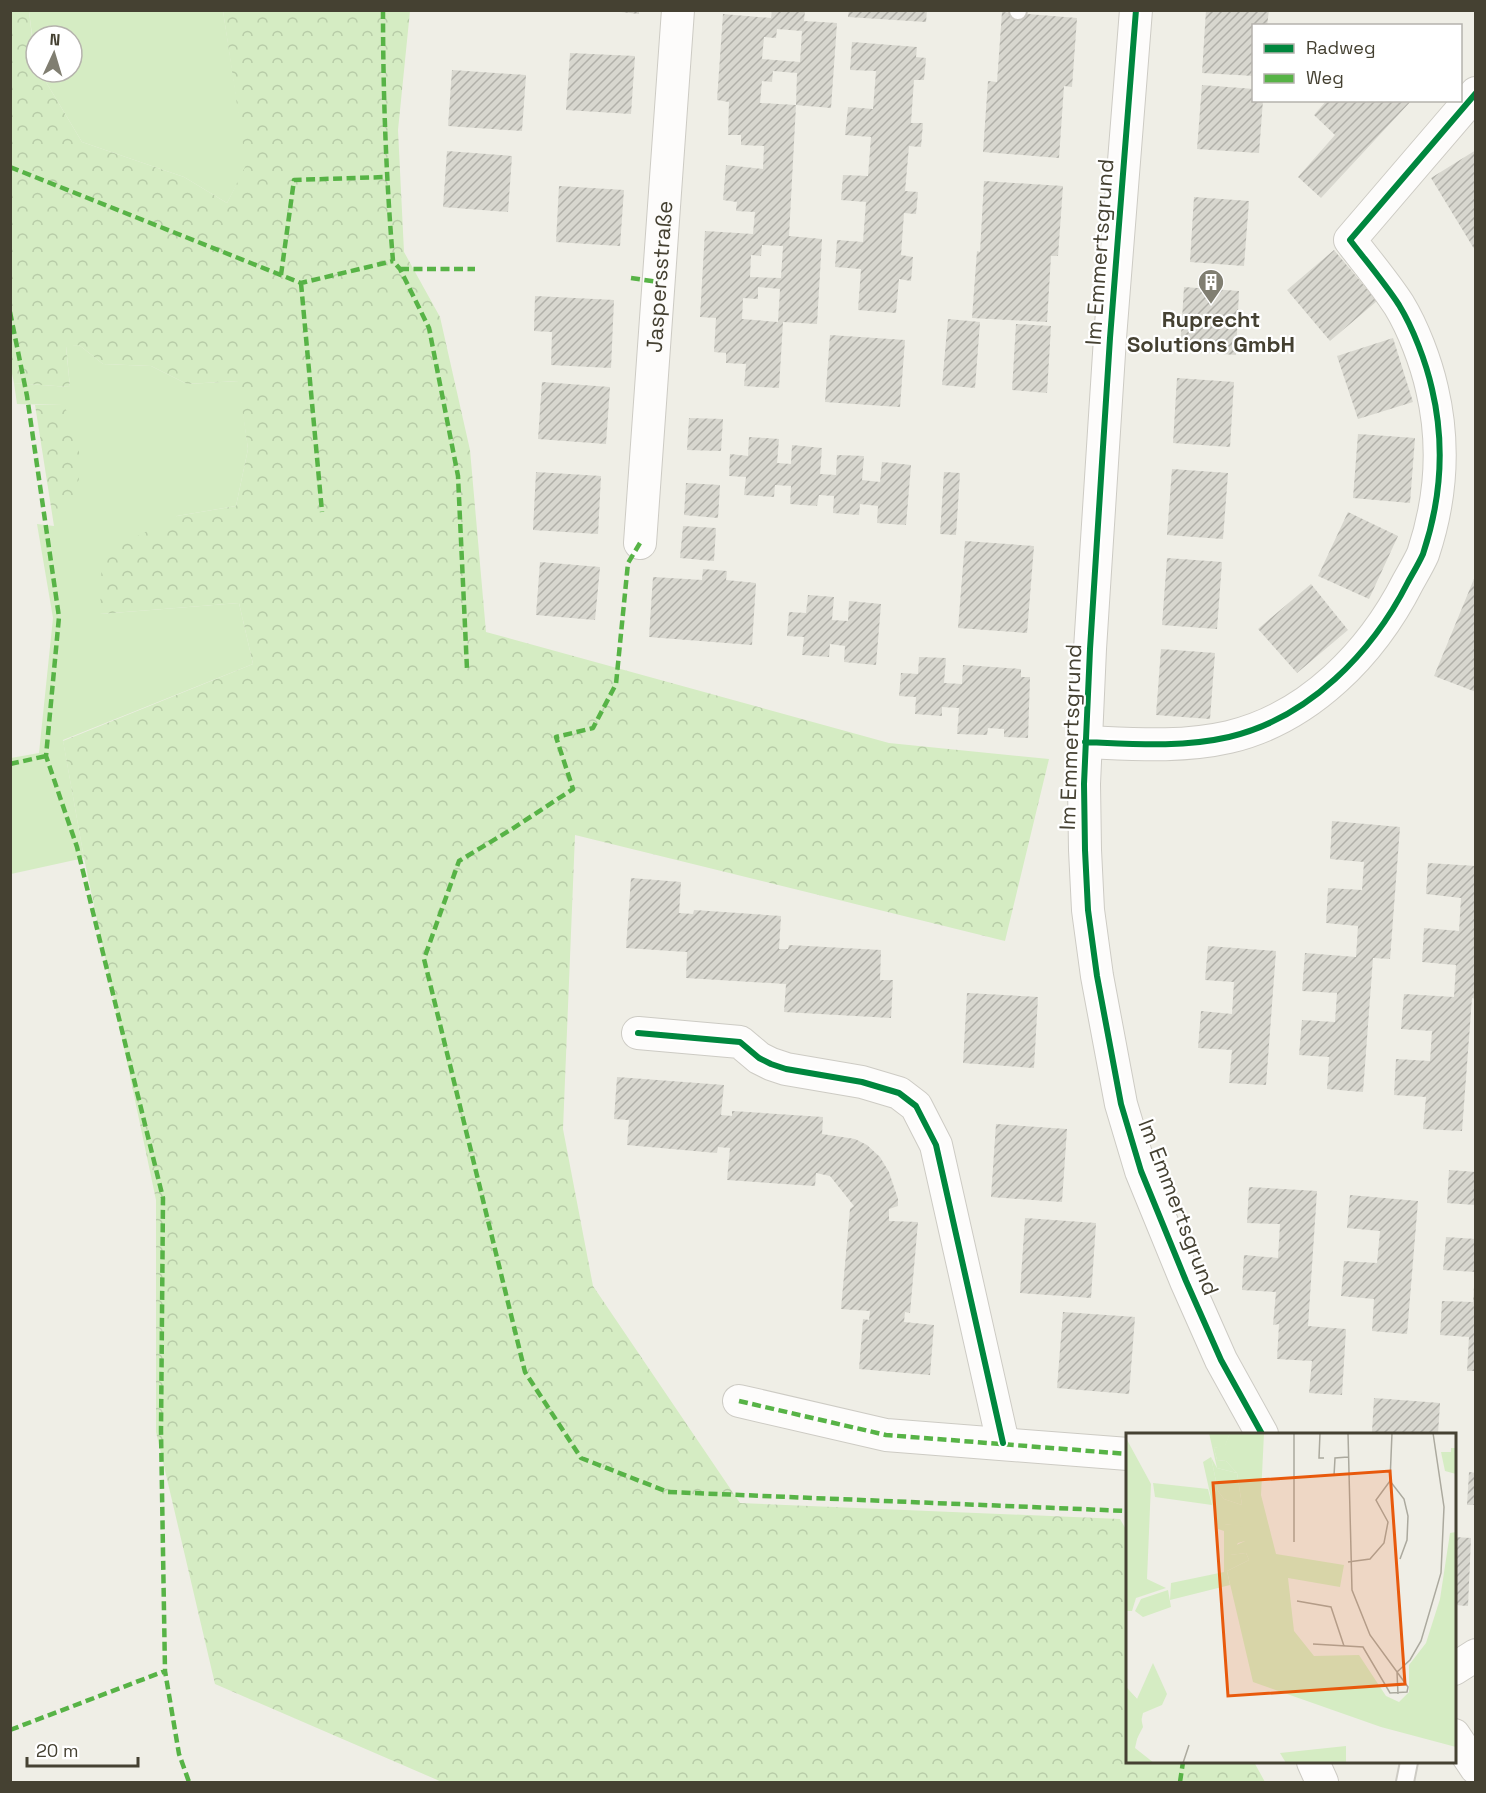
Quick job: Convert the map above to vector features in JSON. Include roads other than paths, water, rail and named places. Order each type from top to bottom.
[{"type":"street","name":"Jaspersstraße","points":[[640,543],[678,10]]},
{"type":"street","name":"Im Emmertsgrund","points":[[1136,10],[1110,338],[1085,742],[1085,850],[1088,910],[1097,976],[1121,1104],[1141,1171],[1221,1360],[1261,1433]]},
{"type":"street","points":[[1085,742],[1157,746],[1191,743],[1230,736],[1265,725],[1304,703],[1346,671],[1371,642],[1398,603],[1422,555],[1436,498],[1441,457],[1439,425],[1432,387],[1419,348],[1400,306],[1350,240],[1476,93]]},
{"type":"street","points":[[638,1033],[740,1042],[759,1058],[771,1064],[786,1069],[862,1082],[899,1094],[916,1106],[936,1145],[1003,1443]]},
{"type":"street","points":[[740,1401],[886,1435],[1126,1454]]},
{"type":"street","points":[[1456,1668],[1476,1655]]},
{"type":"street","points":[[1456,1737],[1476,1768]]},
{"type":"street","points":[[1314,1763],[1322,1782]]},
{"type":"lane","points":[[1405,1782],[1409,1763]]},
{"type":"place","name":"Ruprecht Solutions GmbH","points":[[1211,305]]}]
